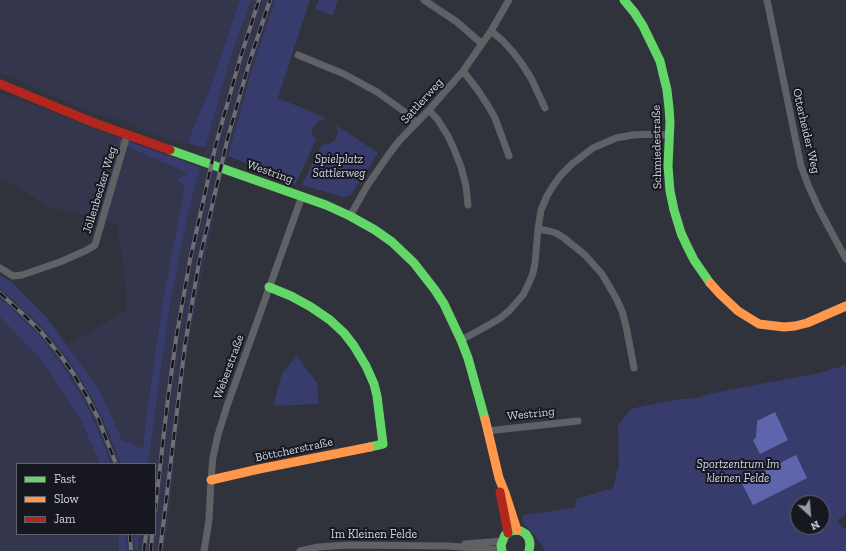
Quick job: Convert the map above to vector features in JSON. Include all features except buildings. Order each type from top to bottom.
[{"type":"street","points":[[424,0],[457,22],[482,44]]},
{"type":"street","name":"Sattlerweg","points":[[350,216],[389,154],[463,71],[491,31],[509,0]]},
{"type":"street","name":"Schmiedestraße","points":[[624,0],[643,26],[660,61],[667,90],[669,108],[668,166],[670,191],[676,218],[687,246],[694,260],[707,279],[738,311],[759,324],[784,328],[795,326],[807,323],[846,306]]},
{"type":"street","name":"Otterheider Weg","points":[[767,0],[801,166],[820,211],[846,258]]},
{"type":"street","points":[[491,31],[514,52],[531,78],[545,108]]},
{"type":"street","points":[[298,55],[344,74],[377,92],[405,112],[417,123]]},
{"type":"street","points":[[463,71],[477,89],[495,118],[509,156]]},
{"type":"street","name":"Westring","points":[[0,84],[92,122],[326,205],[375,230],[392,242],[414,263],[435,290],[444,304],[461,340],[468,358],[499,478],[505,493],[512,531]]},
{"type":"street","points":[[429,110],[438,120],[454,149],[466,186],[468,204]]},
{"type":"street","name":"Jöllenbecker Weg","points":[[0,268],[13,276],[22,275],[60,262],[95,245],[128,135]]},
{"type":"street","points":[[461,340],[478,332],[499,319],[509,311],[523,295],[534,272],[541,210],[547,196],[561,175],[572,164],[593,148],[616,138],[633,135],[669,135]]},
{"type":"street","name":"Weberstraße","points":[[204,551],[209,520],[213,457],[227,406],[302,196]]},
{"type":"street","points":[[538,229],[556,233],[564,238],[585,255],[602,274],[622,311],[634,368]]},
{"type":"street","name":"Böttcherstraße","points":[[211,480],[383,444],[374,384],[366,366],[354,346],[344,333],[311,306],[269,287]]},
{"type":"street","name":"Westring","points":[[488,431],[578,421]]},
{"type":"street","points":[[502,547],[505,535],[512,531],[521,531],[526,534],[529,539],[529,551]]},
{"type":"street","name":"Im Kleinen Felde","points":[[300,551],[318,547],[349,545],[502,547]]},
{"type":"shaded area","points":[[0,0],[240,0],[209,91],[187,143],[182,144],[136,128],[135,124],[120,118],[116,120],[88,111],[0,73]]},
{"type":"shaded area","points":[[251,0],[275,0],[253,66],[221,181],[186,359],[165,551],[138,551],[139,535],[156,535],[156,463],[148,463],[170,304],[188,214],[230,59]]},
{"type":"shaded area","points":[[0,92],[119,138],[118,143],[188,173],[163,299],[143,450],[122,440],[98,388],[67,345],[127,310],[122,256],[117,224],[50,207],[0,178]]},
{"type":"shaded area","points":[[0,288],[40,325],[68,359],[91,396],[108,430],[121,463],[110,463],[105,447],[88,408],[67,372],[40,336],[0,299]]},
{"type":"shaded area","points":[[0,317],[45,364],[81,420],[100,463],[16,463],[16,535],[118,535],[119,551],[0,551]]},
{"type":"shaded area","points":[[775,412],[788,440],[760,454],[753,440],[756,438],[757,421]]},
{"type":"shaded area","points":[[796,455],[807,478],[753,505],[741,482]]},
{"type":"shaded area","points":[[126,535],[134,535],[135,549],[137,551],[127,551]]},
{"type":"green space","points":[[240,0],[251,0],[230,59],[205,148],[187,143],[209,91]]},
{"type":"green space","points":[[275,0],[310,0],[278,98],[326,118],[325,120],[320,120],[316,123],[312,129],[312,135],[316,140],[295,185],[290,180],[228,156],[253,66]]},
{"type":"green space","points":[[319,0],[338,0],[333,16],[315,9]]},
{"type":"green space","name":"Spielplatz Sattlerweg","points":[[336,125],[378,153],[351,195],[343,197],[302,185],[322,145],[331,143],[336,139],[338,133]]},
{"type":"green space","points":[[119,138],[200,167],[188,214],[170,304],[148,463],[121,463],[108,430],[91,396],[68,359],[40,325],[0,288],[0,275],[12,282],[47,318],[98,388],[122,440],[143,449],[163,299],[185,187],[177,180],[188,173],[118,143]]},
{"type":"green space","points":[[0,299],[40,336],[67,372],[88,408],[105,447],[110,463],[100,463],[81,420],[45,364],[0,317]]},
{"type":"green space","points":[[297,356],[317,383],[319,404],[273,406],[282,373]]},
{"type":"green space","name":"Sportzentrum Im kleinen Felde","points":[[846,365],[846,515],[837,520],[843,529],[846,528],[846,551],[545,551],[535,536],[523,523],[523,515],[575,508],[576,499],[613,488],[619,464],[618,425],[631,409],[682,399],[696,398],[708,394],[819,373]]},
{"type":"green space","points":[[118,535],[126,535],[127,551],[119,551]]},
{"type":"green space","points":[[134,535],[139,535],[138,551],[135,549]]},
{"type":"railway","points":[[156,502],[176,339],[190,260],[216,144],[240,59],[259,0]]},
{"type":"railway","points":[[160,551],[185,345],[199,262],[228,137],[250,60],[270,0]]},
{"type":"railway","points":[[0,293],[42,333],[73,373],[98,418],[116,463]]},
{"type":"railway","points":[[130,535],[131,551]]},
{"type":"railway","points":[[144,551],[146,535]]},
{"type":"railway","points":[[151,551],[152,535]]},
{"type":"traffic: fast","points":[[624,0],[643,26],[660,61],[667,90],[669,108],[670,122],[668,166],[670,191],[674,210],[681,233],[687,246],[694,260],[710,283]]},
{"type":"traffic: fast","points":[[170,150],[326,205],[375,230],[392,242],[414,263],[444,304],[468,358],[485,419]]},
{"type":"traffic: fast","points":[[269,287],[291,296],[330,320],[344,333],[354,346],[366,366],[374,384],[377,396],[383,444],[370,447]]},
{"type":"traffic: fast","points":[[502,551],[501,545],[505,535],[511,531],[517,530],[526,534],[529,539],[529,551]]},
{"type":"traffic: slow","points":[[710,283],[738,311],[759,324],[784,327],[795,326],[807,323],[846,306]]},
{"type":"traffic: slow","points":[[485,419],[499,478],[517,530]]},
{"type":"traffic: slow","points":[[211,480],[370,447]]},
{"type":"traffic: jam","points":[[0,84],[92,122],[170,150]]},
{"type":"traffic: jam","points":[[500,492],[508,533]]}]
